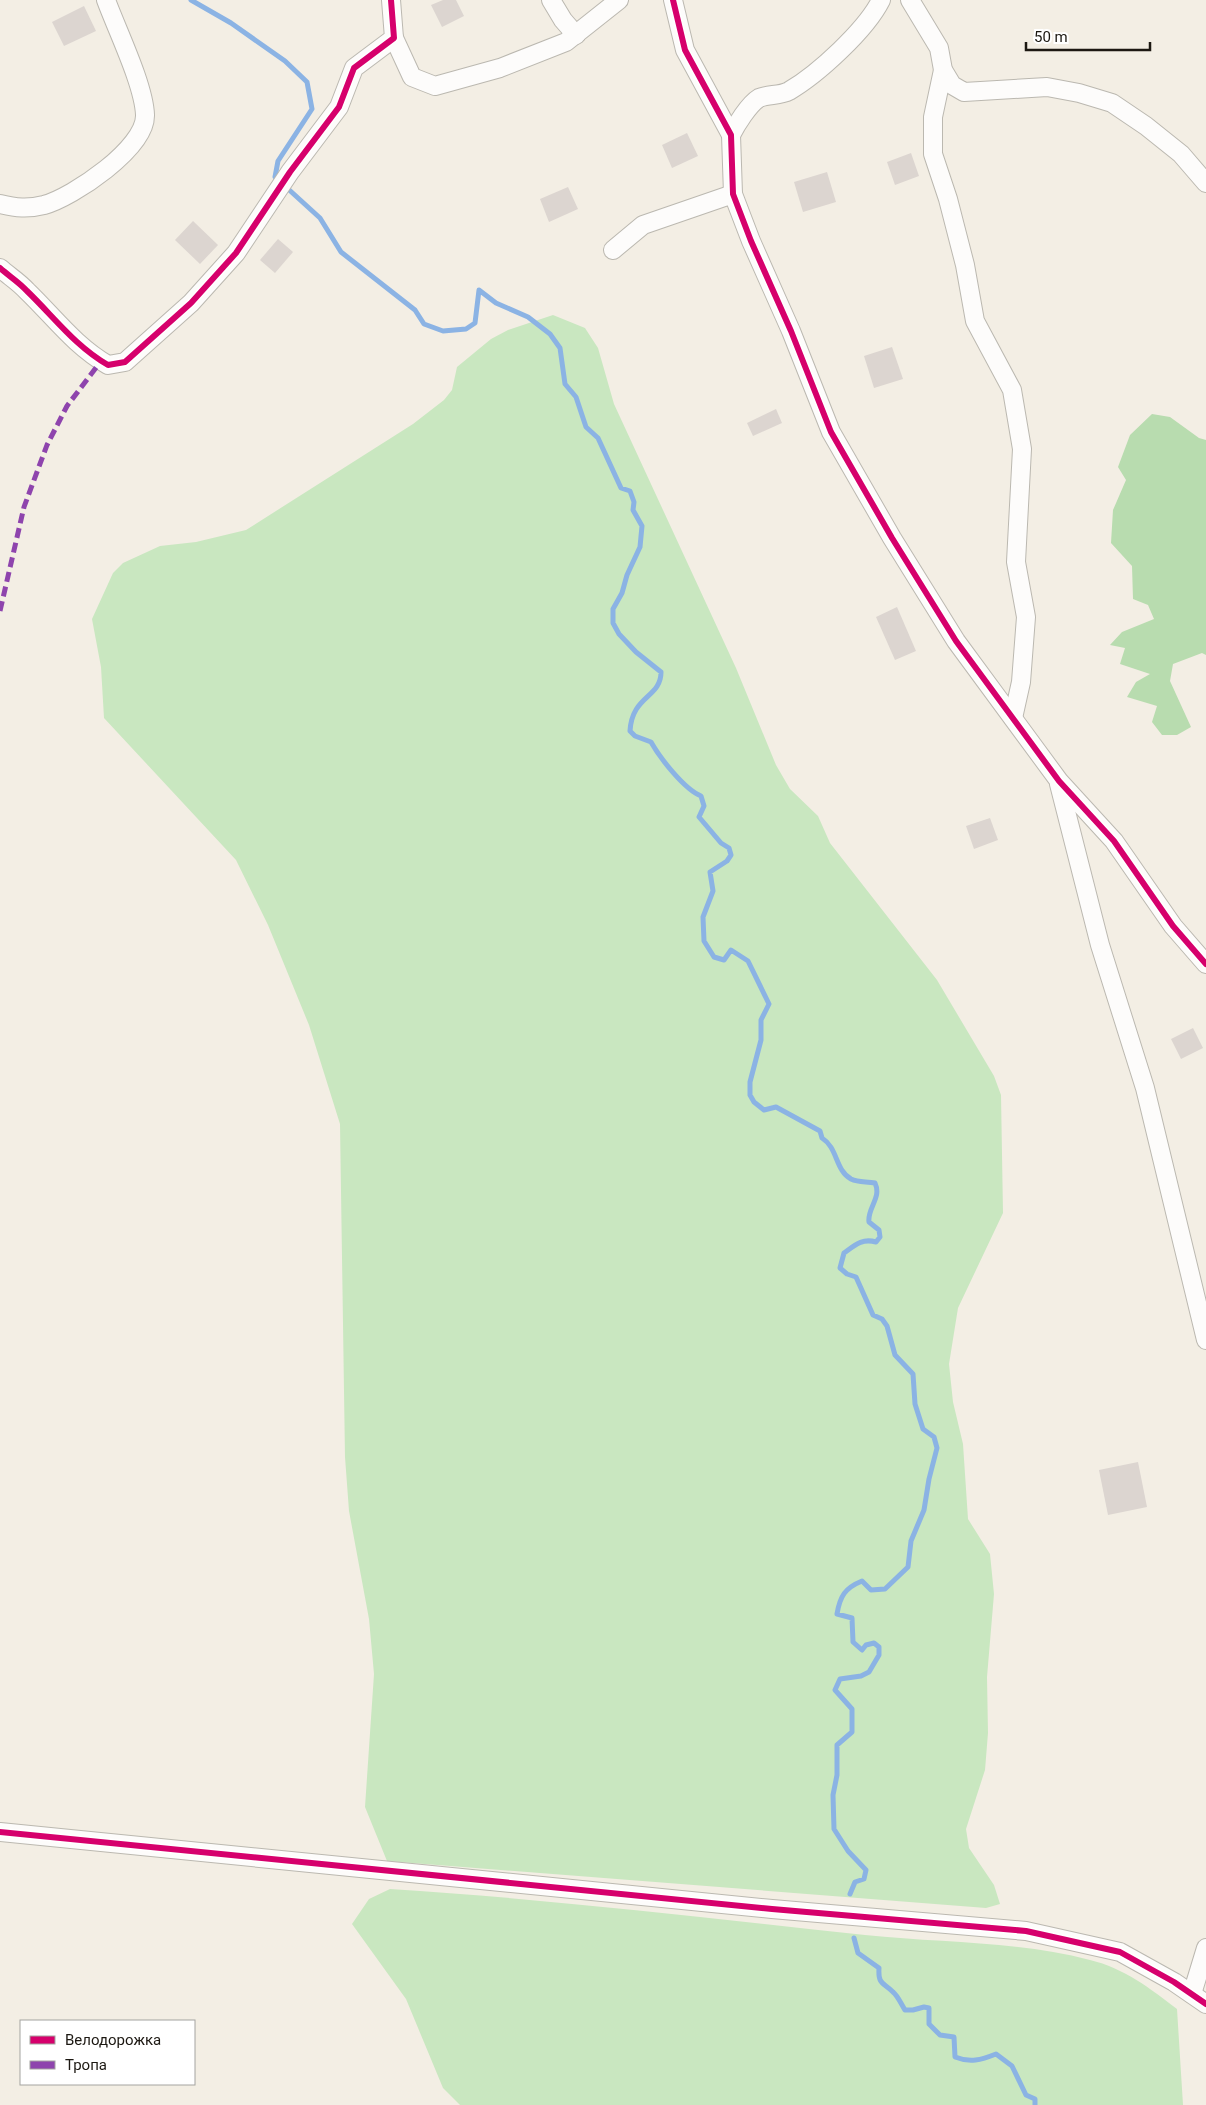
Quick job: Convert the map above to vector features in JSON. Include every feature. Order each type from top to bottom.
[{"type":"street","points":[[0,204],[20,209],[46,204],[80,188],[112,164],[135,143],[145,116],[142,99],[106,0]]},
{"type":"street","points":[[390,0],[394,38],[412,77],[435,86],[500,68],[566,42],[619,0]]},
{"type":"street","points":[[551,0],[563,20],[576,35]]},
{"type":"street","points":[[673,0],[685,50],[730,135],[734,194],[766,281],[791,331],[831,432],[892,538],[956,641],[1059,782],[1114,841],[1173,926],[1206,964]]},
{"type":"street","points":[[730,135],[738,121],[758,98],[788,92],[832,57],[873,15],[882,0]]},
{"type":"street","points":[[910,0],[939,48],[943,70],[952,85],[964,92],[1047,87],[1079,93],[1112,103],[1146,126],[1181,154],[1206,183]]},
{"type":"street","points":[[0,268],[26,290],[71,339],[93,356],[108,365],[125,362],[191,304],[236,253],[290,172],[339,107],[354,68],[394,38]]},
{"type":"street","points":[[943,70],[933,117],[932,154],[948,199],[976,321],[1012,390],[1022,449],[1016,562],[1026,617],[1022,682],[1013,718]]},
{"type":"street","points":[[613,250],[644,225],[734,194]]},
{"type":"street","points":[[1059,782],[1100,945],[1144,1088],[1206,1340]]},
{"type":"street","points":[[0,1832],[772,1909],[1026,1931],[1120,1952],[1199,1999],[1206,1948]]},
{"type":"green space","points":[[553,315],[585,328],[598,348],[614,404],[736,668],[776,765],[790,789],[818,816],[830,843],[937,980],[994,1076],[1001,1095],[1003,1213],[958,1308],[949,1364],[953,1402],[963,1444],[968,1519],[990,1554],[994,1594],[987,1677],[988,1733],[985,1770],[966,1829],[969,1848],[994,1885],[1000,1904],[986,1908],[387,1861],[365,1807],[374,1674],[369,1619],[349,1511],[345,1457],[340,1124],[309,1025],[268,925],[236,860],[104,718],[101,667],[92,619],[113,573],[123,563],[160,546],[196,542],[246,530],[413,424],[444,400],[452,390],[457,367],[491,339],[508,330]]},
{"type":"green space","points":[[1152,414],[1170,417],[1199,438],[1206,440],[1206,655],[1202,653],[1173,664],[1170,681],[1191,727],[1177,735],[1162,735],[1152,722],[1157,706],[1127,697],[1136,682],[1150,674],[1120,664],[1125,648],[1110,645],[1122,632],[1154,619],[1148,605],[1133,599],[1132,566],[1111,543],[1113,510],[1126,480],[1118,467],[1130,435]]},
{"type":"green space","points":[[390,1889],[569,1903],[893,1938],[979,1943],[1035,1949],[1090,1960],[1126,1974],[1177,2009],[1183,2105],[460,2105],[443,2088],[406,1999],[352,1924],[369,1899]]},
{"type":"building","points":[[443,0],[456,0],[464,16],[442,27],[431,5]]},
{"type":"building","points":[[84,6],[96,31],[64,46],[52,22]]},
{"type":"building","points":[[687,133],[698,156],[672,168],[662,145]]},
{"type":"building","points":[[911,153],[919,176],[895,185],[887,162]]},
{"type":"building","points":[[827,172],[836,202],[803,212],[794,182]]},
{"type":"building","points":[[568,187],[578,209],[549,222],[540,199]]},
{"type":"building","points":[[193,221],[218,245],[200,264],[175,240]]},
{"type":"building","points":[[278,239],[293,252],[275,273],[260,260]]},
{"type":"building","points":[[892,347],[903,379],[874,388],[864,356]]},
{"type":"building","points":[[776,409],[782,423],[753,436],[747,423]]},
{"type":"building","points":[[897,607],[916,651],[895,660],[876,617]]},
{"type":"building","points":[[990,818],[998,840],[974,849],[966,826]]},
{"type":"building","points":[[1193,1028],[1203,1048],[1181,1059],[1171,1039]]},
{"type":"building","points":[[1138,1462],[1147,1507],[1108,1515],[1099,1470]]},
{"type":"waterway","points":[[191,0],[231,23],[285,61],[307,82],[312,109],[278,161],[275,177],[320,218],[341,252],[415,310],[424,324],[443,331],[466,329],[475,323],[479,290],[496,303],[528,317],[550,334],[560,348],[565,384],[576,397],[586,427],[598,438],[621,488],[630,491],[634,502],[633,510],[642,526],[640,547],[627,575],[622,593],[613,609],[613,623],[619,634],[636,652],[661,672],[660,681],[636,710],[630,731],[635,736],[651,742],[680,780],[701,796],[704,806],[699,817],[721,843],[729,848],[731,855],[727,861],[710,872],[713,891],[703,917],[704,941],[714,957],[724,960],[731,950],[748,961],[769,1004],[761,1020],[761,1040],[750,1082],[750,1095],[754,1102],[764,1110],[776,1107],[820,1131],[822,1138],[831,1147],[846,1175],[854,1180],[875,1183],[877,1188],[869,1222],[879,1230],[880,1237],[876,1242],[867,1241],[859,1243],[844,1253],[840,1268],[847,1274],[856,1277],[873,1315],[882,1319],[887,1326],[895,1355],[913,1374],[915,1404],[923,1429],[934,1437],[937,1448],[924,1510],[911,1541],[908,1567],[885,1589],[871,1590],[862,1581],[851,1587],[844,1593],[837,1614],[852,1618],[853,1642],[862,1650],[866,1645],[874,1643],[879,1647],[879,1655],[869,1672],[861,1676],[840,1679],[835,1690],[852,1709],[852,1732],[837,1745],[837,1775],[833,1795],[834,1829],[848,1851],[866,1870],[864,1879],[855,1882],[850,1894]]},
{"type":"waterway","points":[[854,1938],[858,1953],[879,1968],[880,1980],[895,1994],[905,2010],[929,2008],[929,2024],[940,2035],[954,2037],[955,2057],[976,2060],[996,2054],[1012,2066],[1026,2095],[1035,2099],[1035,2105]]},
{"type":"marked path","points":[[0,611],[24,507],[47,445],[67,406],[101,361]]},
{"type":"cycle path","points":[[0,268],[21,285],[85,349],[108,365],[125,362],[191,303],[236,253],[290,172],[339,107],[354,68],[394,38],[391,0]]},
{"type":"cycle path","points":[[673,0],[685,50],[731,135],[733,194],[831,432],[892,538],[956,641],[1059,781],[1114,841],[1173,926],[1206,964]]},
{"type":"cycle path","points":[[0,1832],[772,1909],[1026,1931],[1120,1952],[1174,1982],[1206,2004]]}]
